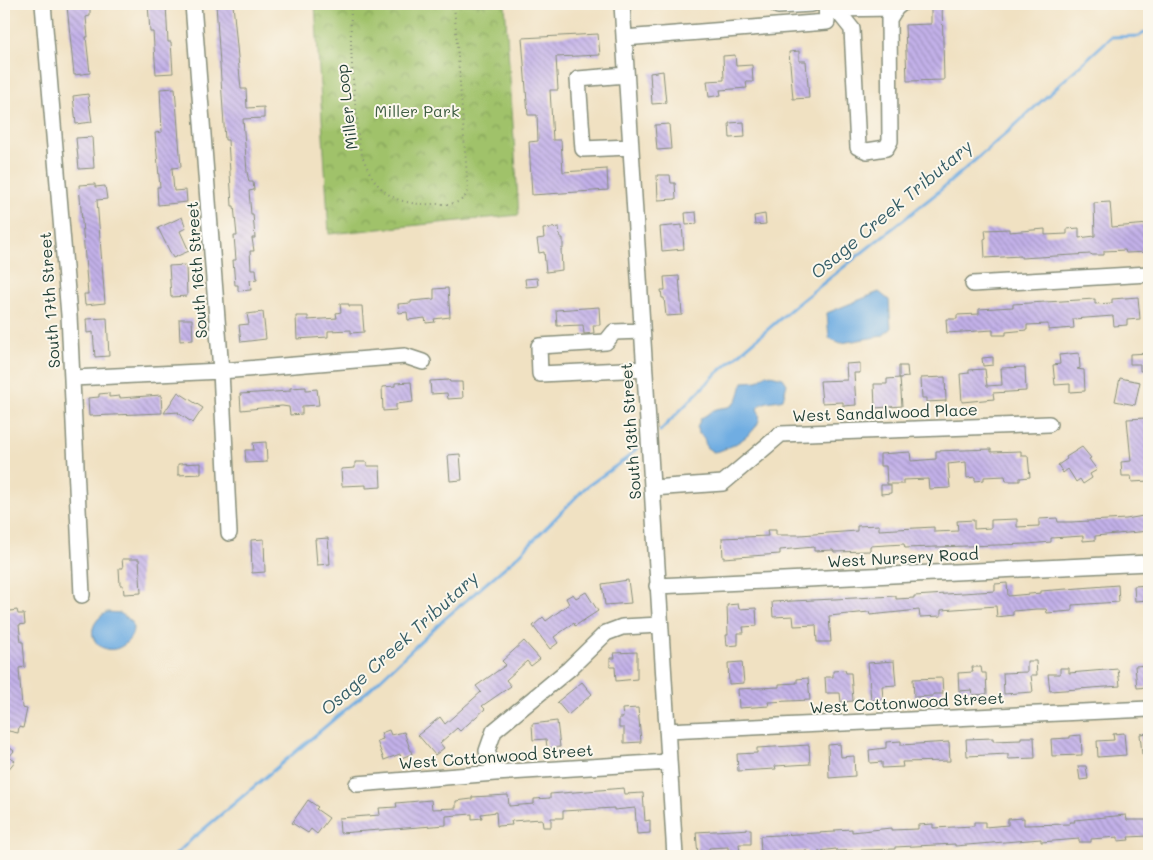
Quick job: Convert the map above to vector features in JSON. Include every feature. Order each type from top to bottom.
[{"type":"street","name":"South 17th Street","points":[[43,4],[73,378],[82,595]]},
{"type":"street","name":"South 16th Street","points":[[193,4],[221,371],[228,533]]},
{"type":"street","name":"South 13th Street","points":[[622,4],[675,856]]},
{"type":"street","points":[[776,4],[778,6],[819,8],[899,6]]},
{"type":"street","points":[[819,8],[852,29],[858,147],[867,151],[886,148],[890,140],[888,20],[899,6]]},
{"type":"street","points":[[624,38],[802,25],[819,8]]},
{"type":"street","points":[[802,25],[819,8]]},
{"type":"street","points":[[626,76],[578,78],[583,149],[630,146]]},
{"type":"street","points":[[973,284],[1149,274]]},
{"type":"street","points":[[642,331],[614,332],[606,342],[539,346],[540,374],[644,369]]},
{"type":"street","points":[[73,378],[221,371],[405,356],[423,362]]},
{"type":"street","name":"West Sandalwood Place","points":[[652,488],[723,483],[780,434],[1049,424]]},
{"type":"street","name":"West Nursery Road","points":[[658,586],[1149,563]]},
{"type":"street","points":[[495,773],[487,751],[494,731],[569,669],[606,633],[622,627],[660,626]]},
{"type":"street","name":"West Cottonwood Street","points":[[667,732],[1149,709]]},
{"type":"street","name":"West Cottonwood Street","points":[[357,784],[669,762]]},
{"type":"path","name":"Miller Loop","points":[[351,4],[350,29],[353,80],[362,155],[381,189],[399,200],[422,205],[458,202],[466,195],[468,190],[454,4]]},
{"type":"green space","name":"Miller Park","points":[[315,4],[505,4],[519,215],[329,234]]},
{"type":"water","points":[[879,292],[889,300],[891,329],[882,336],[841,343],[829,338],[827,313]]},
{"type":"water","points":[[766,374],[783,378],[787,384],[783,399],[759,406],[757,409],[758,423],[746,437],[737,443],[720,451],[713,452],[706,447],[704,438],[698,433],[697,428],[701,418],[714,410],[732,406],[737,399],[743,382],[758,381]]},
{"type":"water","points":[[107,612],[120,613],[132,622],[132,636],[118,648],[102,647],[93,636],[93,628],[97,620]]},
{"type":"building","points":[[90,4],[90,16],[86,17],[88,37],[86,37],[90,73],[74,75],[67,6]]},
{"type":"building","points":[[148,4],[166,4],[168,42],[171,42],[173,73],[156,74],[153,32],[150,32]]},
{"type":"building","points":[[216,4],[233,4],[241,89],[246,89],[247,108],[264,107],[264,118],[243,119],[247,172],[249,182],[253,182],[254,190],[249,191],[255,238],[252,238],[254,251],[250,251],[251,269],[256,269],[257,279],[250,280],[251,290],[238,291],[238,285],[235,285],[233,260],[236,260],[234,236],[237,236],[234,206],[232,206],[228,140],[225,140]]},
{"type":"building","points":[[931,4],[942,4],[944,80],[907,81],[905,25],[931,24]]},
{"type":"building","points":[[598,34],[600,55],[556,57],[558,90],[550,90],[553,140],[561,140],[563,172],[607,169],[608,190],[532,195],[529,142],[538,141],[537,115],[528,115],[522,38]]},
{"type":"building","points":[[799,51],[799,61],[806,61],[809,98],[793,99],[789,52]]},
{"type":"building","points":[[735,55],[736,66],[752,65],[753,82],[746,82],[747,88],[720,90],[721,95],[709,97],[707,81],[724,80],[723,56]]},
{"type":"building","points":[[663,71],[666,103],[652,104],[650,73]]},
{"type":"building","points":[[175,88],[181,167],[172,168],[174,191],[186,190],[187,202],[158,205],[157,187],[160,187],[155,133],[162,132],[160,89]]},
{"type":"building","points":[[88,94],[92,122],[76,124],[73,96]]},
{"type":"building","points":[[744,122],[745,137],[730,138],[729,123]]},
{"type":"building","points":[[669,124],[671,149],[657,150],[655,125]]},
{"type":"building","points":[[92,137],[94,168],[79,169],[76,138]]},
{"type":"building","points":[[657,175],[670,175],[671,183],[675,183],[676,199],[658,200]]},
{"type":"building","points":[[95,184],[95,187],[105,186],[107,199],[97,200],[105,303],[85,305],[84,294],[88,294],[79,185]]},
{"type":"building","points":[[1110,202],[1112,227],[1149,224],[1149,252],[1126,253],[1125,250],[1104,251],[1104,255],[985,258],[985,230],[1009,229],[1009,232],[1045,229],[1045,235],[1067,234],[1067,229],[1079,228],[1079,238],[1095,236],[1094,203]]},
{"type":"building","points":[[696,212],[697,224],[686,225],[685,213]]},
{"type":"building","points":[[765,214],[766,224],[755,225],[754,216]]},
{"type":"building","points":[[182,217],[186,228],[180,231],[189,251],[173,258],[158,228]]},
{"type":"building","points":[[682,225],[684,249],[662,251],[660,227]]},
{"type":"building","points":[[559,227],[560,238],[563,238],[563,249],[561,249],[562,270],[546,272],[544,252],[539,253],[537,239],[544,238],[543,229]]},
{"type":"building","points":[[186,265],[187,296],[171,297],[169,266]]},
{"type":"building","points":[[679,276],[682,315],[666,316],[661,290],[665,290],[664,277]]},
{"type":"building","points":[[537,278],[538,286],[526,287],[525,279]]},
{"type":"building","points":[[448,288],[450,317],[434,319],[435,322],[426,323],[425,318],[408,320],[407,312],[399,313],[398,304],[434,299],[434,289]]},
{"type":"building","points":[[1138,297],[1140,319],[1127,320],[1127,325],[1114,326],[1113,316],[1073,319],[1074,328],[1048,330],[1048,324],[1027,325],[1027,330],[1006,332],[1006,335],[993,335],[993,330],[947,333],[946,319],[957,319],[957,315],[979,314],[979,309],[1013,307],[1013,304],[1095,299],[1095,304],[1112,303],[1112,299]]},
{"type":"building","points":[[340,304],[362,306],[364,332],[351,333],[351,330],[328,331],[328,337],[297,339],[296,316],[308,316],[308,320],[337,318],[336,313],[341,312]]},
{"type":"building","points":[[599,307],[600,325],[593,325],[594,333],[584,334],[583,325],[557,326],[556,310]]},
{"type":"building","points":[[263,312],[266,339],[241,342],[239,325],[249,324],[247,314]]},
{"type":"building","points":[[107,318],[109,356],[95,357],[93,332],[87,333],[86,319]]},
{"type":"building","points":[[179,319],[192,319],[193,340],[180,341]]},
{"type":"building","points":[[1079,353],[1080,368],[1077,369],[1084,370],[1085,391],[1070,392],[1070,384],[1055,385],[1053,365],[1060,364],[1059,355]]},
{"type":"building","points":[[1149,353],[1149,370],[1140,371],[1140,364],[1130,364],[1130,354]]},
{"type":"building","points":[[993,357],[993,365],[983,366],[982,358]]},
{"type":"building","points":[[860,363],[860,373],[854,373],[856,405],[843,406],[843,402],[822,403],[820,381],[847,380],[846,364]]},
{"type":"building","points":[[899,366],[907,366],[908,377],[899,378]]},
{"type":"building","points":[[1025,367],[1026,391],[993,393],[994,399],[962,402],[960,374],[969,373],[969,370],[985,369],[987,386],[1002,385],[1001,368]]},
{"type":"building","points":[[945,377],[946,401],[926,402],[926,398],[922,398],[921,378]]},
{"type":"building","points":[[900,378],[902,406],[875,408],[874,384],[887,384],[887,379]]},
{"type":"building","points":[[1120,378],[1140,382],[1135,405],[1115,401]]},
{"type":"building","points":[[449,380],[450,382],[462,382],[463,398],[448,399],[447,393],[431,394],[430,381]]},
{"type":"building","points":[[411,382],[413,402],[396,404],[396,410],[383,411],[382,387],[395,386],[395,383]]},
{"type":"building","points":[[306,387],[306,390],[317,389],[319,405],[302,406],[302,414],[290,415],[289,407],[282,406],[241,410],[240,394],[290,391],[290,388]]},
{"type":"building","points":[[178,392],[203,408],[193,423],[179,412],[164,413]]},
{"type":"building","points":[[109,393],[109,397],[120,396],[120,398],[161,395],[162,413],[89,416],[88,398],[99,397],[99,394]]},
{"type":"building","points":[[1146,418],[1149,448],[1149,481],[1132,482],[1131,476],[1122,476],[1121,462],[1131,461],[1127,419]]},
{"type":"building","points":[[266,442],[267,462],[246,463],[245,450],[254,450],[253,443]]},
{"type":"building","points":[[1082,447],[1091,458],[1089,459],[1097,470],[1090,474],[1092,478],[1083,484],[1080,479],[1076,482],[1068,469],[1063,473],[1058,465],[1067,459],[1066,457]]},
{"type":"building","points":[[991,449],[991,452],[1021,451],[1021,456],[1028,456],[1030,477],[1020,478],[1020,481],[1006,481],[1005,476],[984,477],[984,480],[975,481],[975,477],[967,478],[966,462],[948,464],[950,488],[929,489],[928,479],[903,480],[903,484],[887,484],[886,466],[880,466],[880,454],[910,452],[911,461],[936,459],[936,451]]},
{"type":"building","points":[[460,454],[462,480],[450,481],[448,455]]},
{"type":"building","points":[[355,462],[367,462],[367,466],[380,466],[381,487],[366,488],[366,485],[342,486],[341,469],[355,468]]},
{"type":"building","points":[[201,463],[201,474],[178,475],[178,464]]},
{"type":"building","points":[[881,485],[891,485],[891,493],[881,494]]},
{"type":"building","points":[[1149,515],[1149,531],[1095,536],[1095,540],[1083,541],[1083,536],[1051,538],[1051,542],[1028,544],[905,548],[904,544],[870,546],[870,551],[834,552],[833,550],[814,551],[814,547],[780,550],[780,554],[723,558],[722,538],[768,536],[767,530],[776,530],[776,535],[800,535],[857,531],[857,526],[879,525],[879,530],[934,527],[934,532],[958,531],[957,521],[974,520],[974,529],[991,528],[991,520],[1017,519],[1017,527],[1039,526],[1039,519],[1057,518],[1058,522],[1071,522],[1126,519]]},
{"type":"building","points":[[328,538],[330,564],[317,565],[315,539]]},
{"type":"building","points":[[264,539],[265,572],[252,573],[251,540]]},
{"type":"building","points":[[122,559],[139,559],[141,593],[124,594],[123,585],[120,585],[119,568],[123,568]]},
{"type":"building","points":[[628,580],[631,603],[605,605],[602,584]]},
{"type":"building","points":[[1007,583],[1008,596],[1041,593],[1041,591],[1118,585],[1119,602],[1072,605],[1072,611],[1047,613],[1046,609],[1036,609],[1013,611],[1013,615],[997,617],[996,606],[941,610],[941,616],[920,617],[919,610],[870,615],[869,612],[829,616],[831,642],[817,642],[816,625],[794,626],[793,616],[773,617],[772,602],[896,596],[896,599],[914,598],[914,596],[995,591],[995,584]]},
{"type":"building","points":[[1149,585],[1149,600],[1135,601],[1134,586]]},
{"type":"building","points":[[586,592],[598,611],[575,626],[574,623],[554,637],[558,643],[550,649],[533,626],[543,617],[546,621],[569,604],[566,598],[573,594],[576,598]]},
{"type":"building","points":[[738,604],[739,609],[756,608],[757,626],[743,627],[744,633],[738,633],[738,645],[727,646],[727,605]]},
{"type":"building","points":[[17,610],[18,614],[24,614],[25,624],[19,625],[21,642],[23,642],[25,667],[19,668],[22,708],[27,709],[23,728],[19,727],[18,733],[4,730],[7,697],[4,698],[4,675],[6,675],[4,612]]},
{"type":"building","points":[[524,641],[540,659],[531,666],[527,661],[506,680],[511,686],[482,706],[485,709],[460,731],[457,728],[440,743],[444,748],[435,755],[418,735],[440,717],[445,724],[481,692],[476,686],[506,665],[502,661]]},
{"type":"building","points":[[637,652],[637,679],[616,681],[615,667],[610,667],[610,658],[615,658],[614,653]]},
{"type":"building","points":[[894,661],[896,685],[882,686],[883,699],[871,700],[868,663]]},
{"type":"building","points":[[1027,661],[1036,661],[1037,675],[1031,675],[1033,692],[1004,694],[1003,673],[1027,672]]},
{"type":"building","points":[[742,662],[744,683],[729,684],[728,663]]},
{"type":"building","points":[[1149,665],[1149,687],[1137,688],[1135,666]]},
{"type":"building","points":[[972,667],[981,667],[982,673],[986,673],[987,694],[973,695],[972,690],[959,691],[958,673],[973,672]]},
{"type":"building","points":[[1060,668],[1069,668],[1069,673],[1118,669],[1120,686],[1050,691],[1048,674],[1060,674]]},
{"type":"building","points":[[845,670],[846,673],[851,673],[853,701],[841,702],[840,693],[826,693],[825,677],[833,677],[833,671]]},
{"type":"building","points":[[808,678],[810,700],[768,702],[769,706],[739,708],[738,689],[779,687],[779,684],[797,683],[797,679]]},
{"type":"building","points":[[942,678],[943,694],[914,697],[913,679]]},
{"type":"building","points":[[582,682],[592,694],[568,715],[557,702]]},
{"type":"building","points":[[638,708],[641,742],[624,743],[624,728],[619,728],[619,718],[623,718],[622,709]]},
{"type":"building","points":[[557,721],[560,747],[547,748],[546,739],[533,740],[532,724]]},
{"type":"building","points":[[389,730],[391,735],[404,732],[412,754],[401,758],[400,754],[384,760],[377,741],[383,739],[381,733]]},
{"type":"building","points":[[1124,733],[1126,755],[1098,757],[1097,741],[1114,740],[1113,734]]},
{"type":"building","points":[[1149,733],[1149,753],[1142,754],[1140,734]]},
{"type":"building","points":[[1081,735],[1082,755],[1052,756],[1051,739],[1070,738],[1070,736]]},
{"type":"building","points":[[1021,737],[1034,737],[1035,758],[1008,759],[1008,754],[967,756],[966,739],[993,738],[993,741],[1021,740]]},
{"type":"building","points":[[901,741],[901,745],[949,742],[950,761],[902,762],[903,767],[882,768],[882,762],[870,763],[869,750],[886,748],[886,742]]},
{"type":"building","points":[[4,743],[14,751],[9,757],[15,761],[4,775]]},
{"type":"building","points":[[840,744],[841,757],[854,756],[855,776],[829,778],[828,745]]},
{"type":"building","points":[[809,745],[810,764],[775,766],[776,769],[738,771],[737,754],[757,753],[757,748]]},
{"type":"building","points":[[1078,766],[1086,766],[1088,779],[1080,780]]},
{"type":"building","points":[[624,788],[625,794],[643,793],[645,821],[650,820],[650,833],[637,834],[635,808],[614,810],[614,808],[563,811],[563,818],[551,818],[551,827],[543,827],[542,819],[511,821],[512,825],[497,826],[496,812],[481,814],[482,818],[472,819],[472,814],[446,816],[446,825],[340,833],[339,818],[380,815],[379,808],[397,807],[396,803],[431,800],[432,809],[456,808],[456,801],[472,799],[472,797],[508,795],[509,806],[534,804],[534,799],[550,798],[550,794]]},
{"type":"building","points":[[308,800],[318,807],[316,809],[329,818],[317,834],[311,829],[308,833],[292,823]]},
{"type":"building","points":[[1126,815],[1127,820],[1149,820],[1149,836],[1128,837],[1129,840],[1118,841],[1118,837],[1091,839],[1091,842],[1079,842],[1079,839],[1041,842],[1041,839],[955,846],[955,844],[895,847],[895,849],[837,851],[836,849],[807,855],[807,851],[780,852],[780,855],[770,856],[770,853],[761,853],[760,836],[835,832],[835,830],[852,829],[852,832],[891,828],[891,830],[918,829],[918,825],[933,824],[933,828],[974,826],[974,822],[985,822],[985,827],[1008,825],[1008,819],[1024,818],[1024,825],[1070,824],[1069,822],[1075,822],[1074,820]]},
{"type":"building","points":[[751,829],[751,844],[739,844],[740,854],[728,854],[728,847],[709,848],[709,855],[698,856],[696,832]]},
{"type":"waterway","name":"Osage Creek Tributary","points":[[660,431],[715,375],[796,305],[937,193],[1010,130],[1111,37],[1139,36],[1149,30]]},
{"type":"waterway","name":"Osage Creek Tributary","points":[[174,856],[370,689],[442,621],[518,556],[585,488],[627,458],[638,447]]}]
